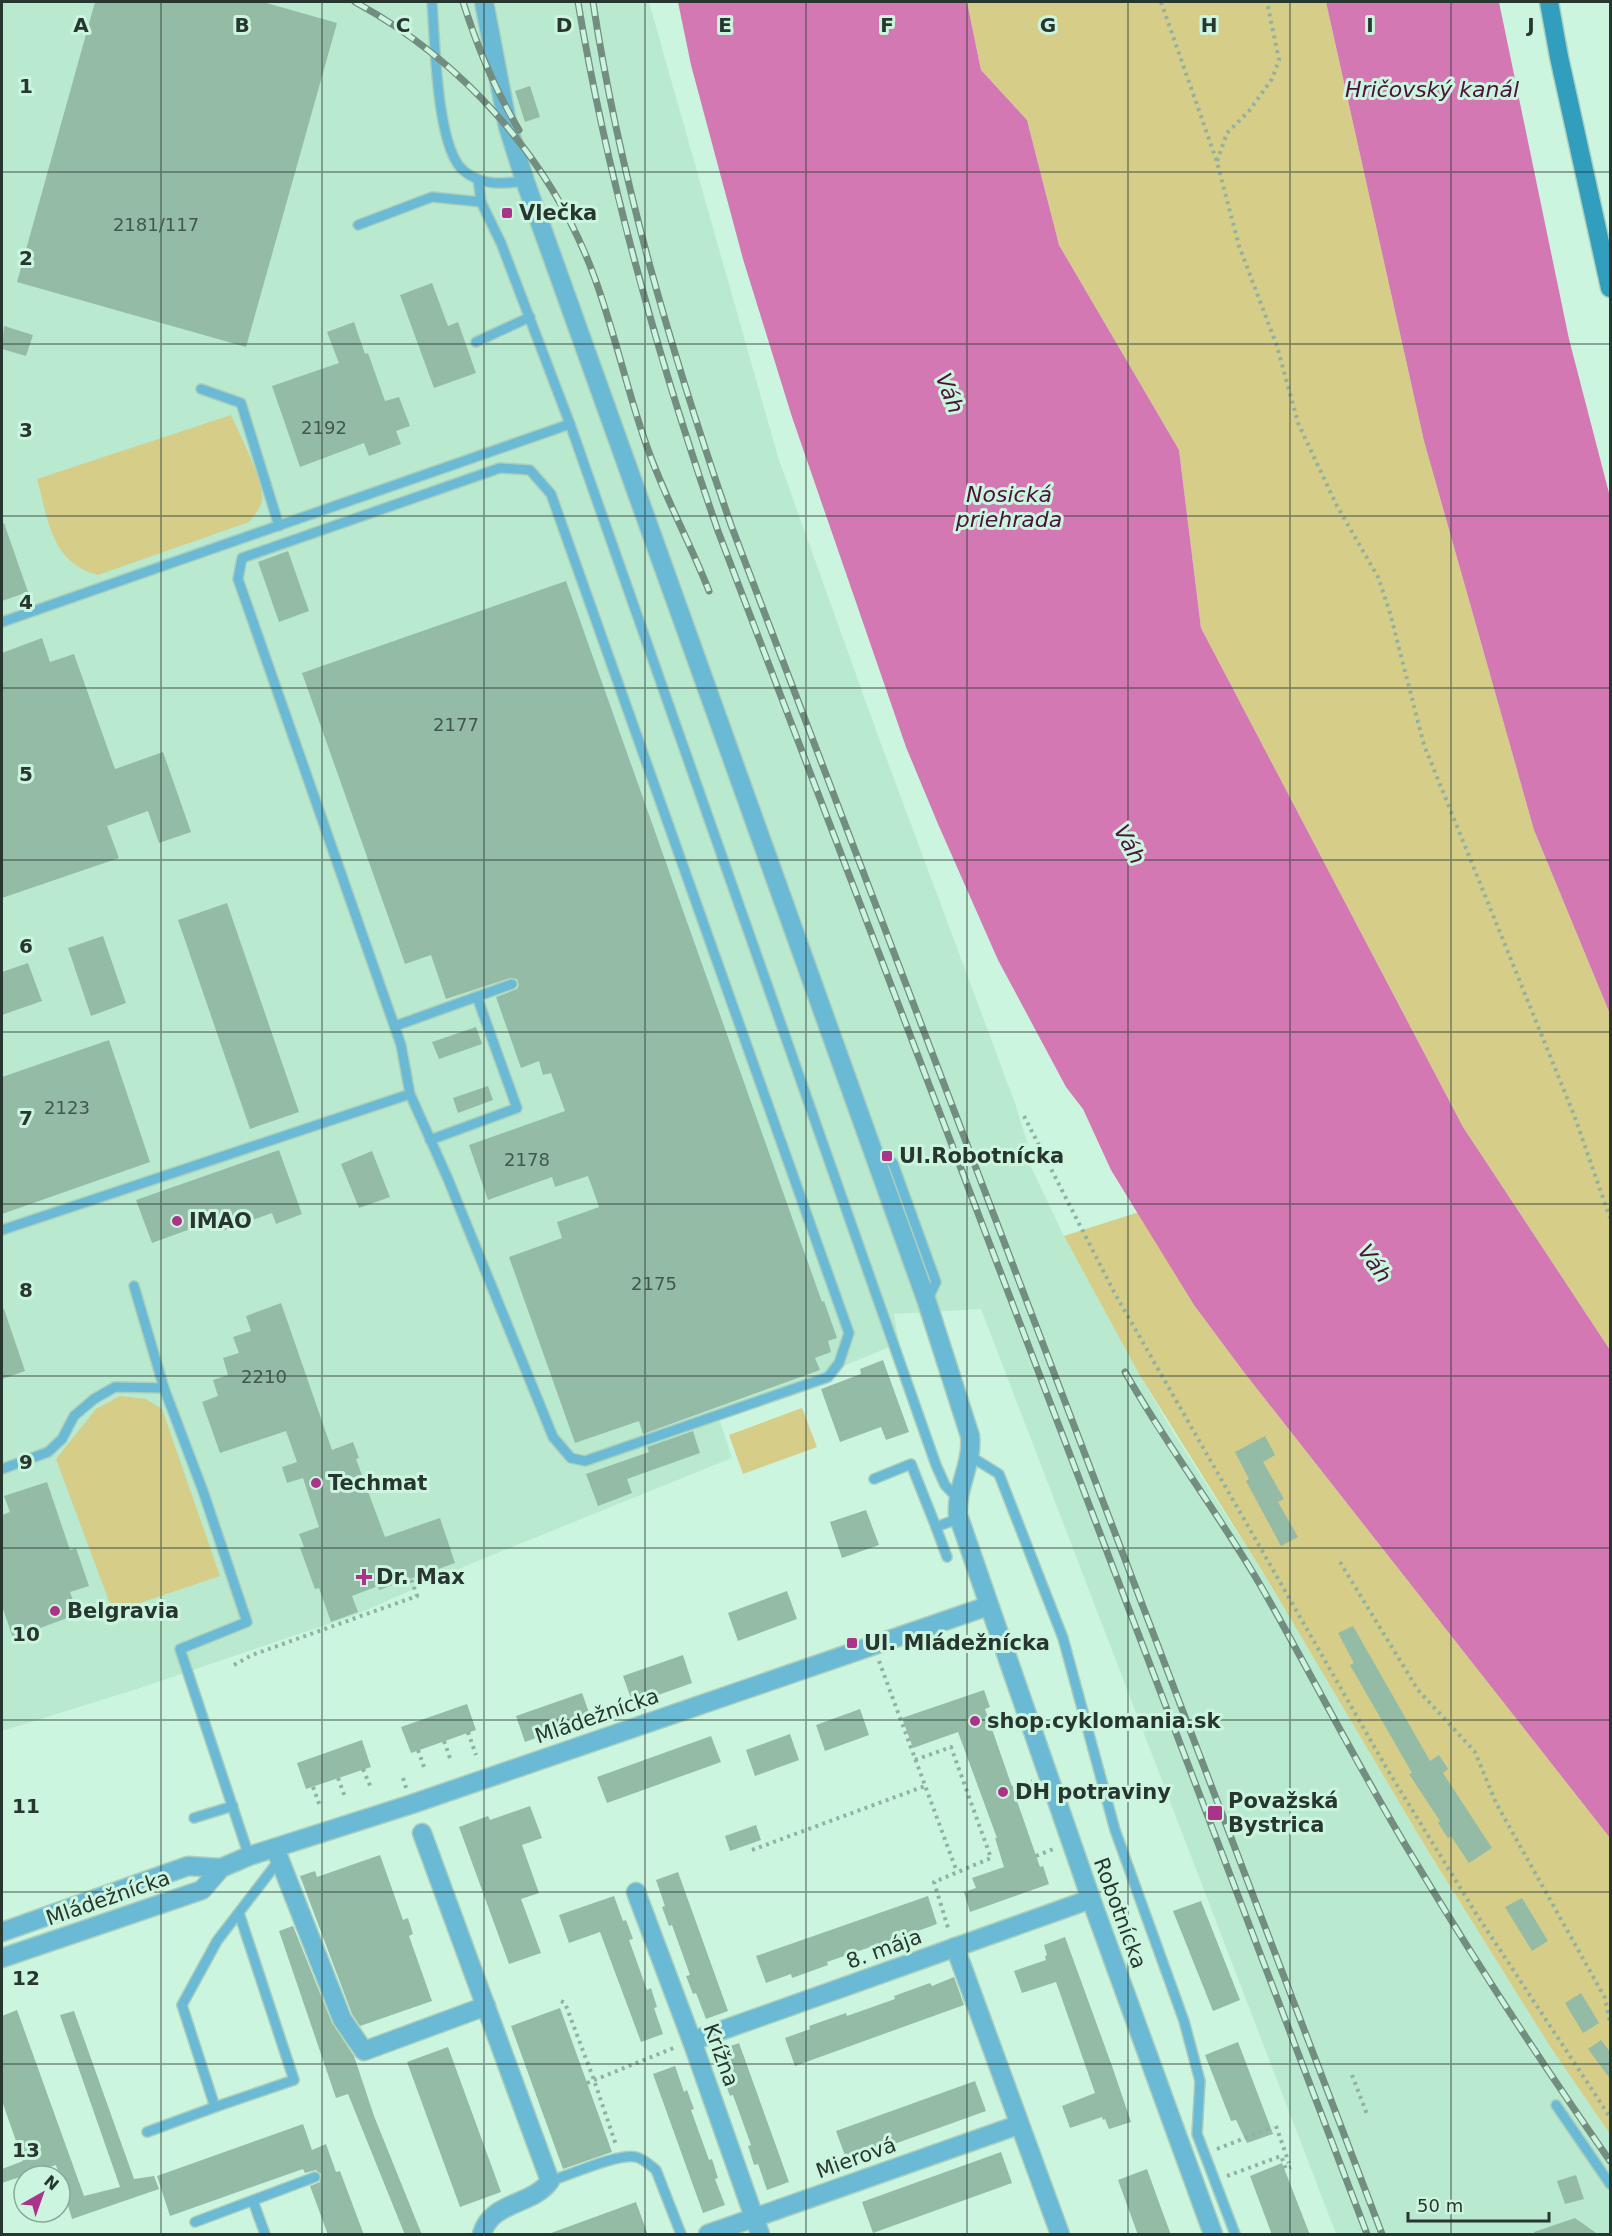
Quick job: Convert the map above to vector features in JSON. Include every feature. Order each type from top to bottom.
[{"type":"main road","points":[[1549,2],[1559,57],[1611,288]]},
{"type":"street","points":[[484,2],[508,127],[525,181],[927,1302],[970,1436],[970,1456],[958,1499]]},
{"type":"street","name":"Robotnícka","points":[[958,1499],[960,1518],[988,1606],[1213,2235]]},
{"type":"street","name":"Mládežnícka","points":[[2,1958],[202,1890],[221,1868],[249,1856],[278,1853],[412,1804],[988,1606]]},
{"type":"street","points":[[422,1833],[550,2181],[544,2191],[491,2216],[485,2224],[482,2235]]},
{"type":"street","points":[[278,1853],[342,2019],[364,2051],[486,2006]]},
{"type":"street","name":"Mládežnícka","points":[[2,1932],[188,1866],[221,1868]]},
{"type":"street","name":"Krížna","points":[[636,1892],[692,2041],[757,2226]]},
{"type":"street","name":"8. mája","points":[[692,2041],[1091,1899]]},
{"type":"street","points":[[955,1947],[1060,2235]]},
{"type":"street","name":"Mierová","points":[[708,2235],[757,2226],[1018,2125]]},
{"type":"lane","points":[[432,2],[439,99],[451,155],[463,170],[478,179],[496,185],[525,181]]},
{"type":"lane","points":[[478,179],[481,202],[501,243],[570,424],[936,1464],[945,1485],[958,1499]]},
{"type":"lane","points":[[358,225],[432,197],[481,202]]},
{"type":"lane","points":[[476,342],[530,317]]},
{"type":"lane","points":[[201,389],[241,403],[279,526]]},
{"type":"lane","points":[[2,622],[570,424]]},
{"type":"lane","points":[[500,468],[530,471],[551,494],[849,1333],[839,1363],[828,1377],[585,1461],[571,1458],[549,1429],[410,1094],[395,1026],[238,579],[242,558],[500,468]]},
{"type":"lane","points":[[395,1026],[512,984]]},
{"type":"lane","points":[[430,1140],[517,1108],[477,997]]},
{"type":"lane","points":[[2,1230],[410,1094]]},
{"type":"lane","points":[[134,1286],[164,1388],[203,1491],[247,1623],[180,1649],[249,1856]]},
{"type":"lane","points":[[2,1469],[48,1452],[62,1439],[74,1416],[94,1399],[115,1387],[164,1388]]},
{"type":"lane","points":[[970,1456],[999,1474],[1063,1638],[1115,1830],[1189,2041],[1200,2081],[1197,2134],[1235,2235]]},
{"type":"lane","points":[[874,1479],[911,1464],[947,1557]]},
{"type":"lane","points":[[936,1527],[960,1518]]},
{"type":"lane","points":[[194,1818],[233,1806]]},
{"type":"lane","points":[[215,2107],[182,2005],[217,1941],[239,1913],[278,1853]]},
{"type":"lane","points":[[147,2132],[294,2080],[239,1913]]},
{"type":"lane","points":[[1556,2105],[1611,2184]]},
{"type":"lane","points":[[1178,2136],[1197,2134]]},
{"type":"lane","points":[[550,2181],[620,2157],[636,2157],[656,2170],[681,2235]]},
{"type":"lane","points":[[195,2222],[315,2177]]},
{"type":"lane","points":[[253,2201],[265,2235]]},
{"type":"path","points":[[1161,2],[1217,162],[1239,246],[1276,346],[1298,423],[1336,504],[1378,577],[1390,613],[1424,745],[1574,1115],[1611,1218]]},
{"type":"path","points":[[1217,162],[1227,133],[1249,111],[1272,80],[1279,60],[1267,2]]},
{"type":"path","points":[[1024,1116],[1114,1292],[1381,1759],[1477,1915],[1611,2117]]},
{"type":"path","points":[[1340,1562],[1418,1690],[1475,1752],[1496,1803],[1605,1998],[1611,2022]]},
{"type":"path","points":[[234,1665],[252,1655],[417,1596],[411,1579]]},
{"type":"path","points":[[878,1658],[957,1872]]},
{"type":"path","points":[[989,1721],[1012,1713]]},
{"type":"path","points":[[468,1732],[476,1755]]},
{"type":"path","points":[[444,1741],[451,1761]]},
{"type":"path","points":[[915,1760],[951,1747],[991,1858],[934,1882],[955,1947]]},
{"type":"path","points":[[418,1750],[425,1770]]},
{"type":"path","points":[[363,1769],[371,1788]]},
{"type":"path","points":[[338,1778],[345,1797]]},
{"type":"path","points":[[403,1778],[407,1792]]},
{"type":"path","points":[[1010,1788],[1036,1780]]},
{"type":"path","points":[[752,1850],[925,1786]]},
{"type":"path","points":[[313,1787],[320,1806]]},
{"type":"path","points":[[1036,1856],[1059,1847]]},
{"type":"path","points":[[561,2001],[565,2004],[594,2080],[620,2157]]},
{"type":"path","points":[[587,2083],[692,2041]]},
{"type":"path","points":[[1352,2075],[1368,2117]]},
{"type":"path","points":[[1217,2149],[1275,2126],[1290,2165],[1287,2169],[1281,2156],[1227,2176]]},
{"type":"shaded area","points":[[2,2],[649,2],[778,457],[877,733],[1016,1106],[1028,1145],[1022,1148],[1064,1236],[1173,1432],[1267,1579],[1425,1846],[1551,2048],[1610,2134],[1610,2234],[1336,2234],[981,1309],[894,1314],[899,1343],[719,1418],[732,1458],[475,1562],[355,1615],[137,1689],[2,1731]]},
{"type":"shaded area","points":[[967,2],[1326,2],[1424,441],[1534,830],[1610,1014],[1610,1350],[1463,1127],[1201,628],[1179,450],[1059,245],[1027,120],[981,70]]},
{"type":"shaded area","points":[[231,415],[251,458],[262,493],[260,507],[249,522],[98,575],[70,561],[54,538],[37,479]]},
{"type":"shaded area","points":[[1139,1212],[1194,1305],[1243,1371],[1610,1838],[1610,2134],[1551,2048],[1425,1846],[1267,1579],[1139,1374],[1064,1236]]},
{"type":"shaded area","points":[[120,1396],[146,1399],[162,1409],[220,1576],[113,1612],[56,1459],[96,1409]]},
{"type":"shaded area","points":[[802,1408],[817,1447],[743,1474],[729,1435]]},
{"type":"water","name":"Nosická priehrada","points":[[678,2],[967,2],[981,70],[1027,120],[1059,245],[1179,450],[1201,628],[1463,1127],[1610,1350],[1610,1838],[1243,1371],[1194,1305],[1111,1170],[1083,1109],[1066,1087],[998,960],[906,747],[792,417],[743,259],[691,65]]},
{"type":"water","name":"Hričovský kanál","points":[[1326,2],[1499,2],[1569,339],[1610,497],[1610,1014],[1534,830],[1424,441]]},
{"type":"building","points":[[95,2],[263,2],[337,23],[246,347],[17,282]]},
{"type":"building","points":[[530,86],[540,117],[525,122],[515,91]]},
{"type":"building","points":[[432,283],[448,326],[458,322],[476,373],[434,388],[400,295]]},
{"type":"building","points":[[354,322],[385,401],[399,397],[410,426],[396,431],[401,444],[369,456],[364,443],[300,467],[272,386],[339,363],[327,332]]},
{"type":"building","points":[[4,326],[33,335],[26,356],[2,349]]},
{"type":"building","points":[[4,523],[28,592],[2,601],[2,524]]},
{"type":"building","points":[[288,551],[309,611],[279,622],[258,562]]},
{"type":"building","points":[[566,581],[822,1302],[824,1301],[837,1338],[828,1341],[831,1352],[815,1358],[820,1370],[643,1434],[639,1421],[575,1443],[509,1257],[562,1238],[557,1222],[599,1207],[588,1176],[555,1187],[552,1177],[488,1200],[469,1145],[565,1111],[551,1073],[543,1075],[539,1061],[521,1068],[496,997],[517,989],[519,985],[517,979],[510,978],[446,999],[431,955],[405,964],[302,673]]},
{"type":"building","points":[[42,638],[50,662],[74,654],[115,769],[163,752],[191,832],[159,843],[148,811],[107,826],[119,858],[2,898],[2,653]]},
{"type":"building","points":[[227,903],[299,1112],[250,1129],[178,920]]},
{"type":"building","points":[[103,936],[126,1003],[91,1016],[68,948]]},
{"type":"building","points":[[28,963],[42,1001],[2,1015],[2,972]]},
{"type":"building","points":[[476,1027],[482,1044],[439,1059],[432,1042]]},
{"type":"building","points":[[109,1040],[150,1162],[2,1214],[2,1077]]},
{"type":"building","points":[[488,1086],[493,1100],[458,1113],[453,1098]]},
{"type":"building","points":[[279,1150],[302,1214],[276,1224],[272,1213],[222,1231],[218,1219],[152,1243],[136,1200]]},
{"type":"building","points":[[372,1151],[390,1197],[359,1208],[341,1164]]},
{"type":"building","points":[[281,1303],[332,1450],[353,1442],[359,1458],[356,1459],[385,1537],[440,1518],[455,1563],[379,1590],[378,1586],[352,1596],[358,1612],[331,1622],[319,1588],[315,1589],[300,1548],[304,1547],[299,1534],[319,1527],[303,1478],[287,1483],[282,1467],[297,1462],[286,1431],[220,1453],[202,1402],[218,1396],[213,1380],[228,1375],[223,1358],[239,1353],[233,1337],[251,1331],[246,1316]]},
{"type":"building","points":[[2,1309],[4,1309],[25,1371],[2,1379]]},
{"type":"building","points":[[883,1360],[909,1432],[886,1440],[881,1427],[840,1442],[821,1389],[861,1374],[860,1369]]},
{"type":"building","points":[[693,1431],[700,1453],[627,1479],[632,1493],[598,1506],[586,1474],[649,1452],[647,1447]]},
{"type":"building","points":[[1265,1436],[1275,1455],[1263,1462],[1284,1499],[1278,1502],[1298,1537],[1281,1546],[1246,1481],[1249,1479],[1235,1452]]},
{"type":"building","points":[[47,1482],[70,1550],[76,1548],[89,1586],[70,1592],[78,1614],[13,1638],[2,1606],[2,1515],[10,1512],[4,1496]]},
{"type":"building","points":[[866,1510],[879,1545],[842,1558],[830,1522]]},
{"type":"building","points":[[787,1591],[797,1619],[738,1641],[728,1613]]},
{"type":"building","points":[[1353,1626],[1430,1761],[1439,1755],[1448,1769],[1443,1773],[1492,1848],[1469,1863],[1451,1836],[1448,1838],[1438,1823],[1440,1821],[1409,1774],[1412,1773],[1350,1665],[1354,1663],[1338,1633]]},
{"type":"building","points":[[683,1655],[692,1683],[633,1704],[623,1676]]},
{"type":"building","points":[[984,1690],[990,1707],[985,1709],[1040,1867],[1043,1866],[1049,1884],[970,1912],[964,1892],[976,1888],[972,1878],[1004,1867],[995,1838],[997,1838],[958,1732],[913,1748],[902,1718]]},
{"type":"building","points":[[582,1693],[591,1718],[525,1742],[516,1716]]},
{"type":"building","points":[[467,1704],[476,1730],[411,1753],[401,1727]]},
{"type":"building","points":[[860,1709],[869,1735],[825,1751],[816,1725]]},
{"type":"building","points":[[790,1734],[799,1760],[755,1776],[746,1750]]},
{"type":"building","points":[[711,1736],[721,1762],[607,1803],[597,1777]]},
{"type":"building","points":[[362,1740],[371,1767],[306,1789],[297,1763]]},
{"type":"building","points":[[530,1806],[542,1838],[522,1845],[539,1893],[521,1899],[541,1953],[509,1964],[459,1827],[488,1816],[490,1820]]},
{"type":"building","points":[[756,1825],[761,1840],[730,1851],[725,1836]]},
{"type":"building","points":[[380,1855],[403,1920],[408,1918],[413,1934],[409,1936],[432,2001],[360,2026],[352,2014],[300,1876],[315,1871],[317,1877]]},
{"type":"building","points":[[678,1872],[728,2011],[706,2019],[696,1993],[693,1994],[686,1976],[690,1975],[672,1925],[669,1926],[662,1907],[665,1906],[656,1880]]},
{"type":"building","points":[[614,1896],[623,1921],[626,1920],[633,1939],[629,1940],[647,1990],[651,1988],[657,2007],[654,2008],[663,2034],[641,2042],[600,1932],[569,1943],[559,1915]]},
{"type":"building","points":[[928,1896],[937,1924],[912,1933],[914,1936],[877,1949],[876,1945],[827,1962],[828,1965],[792,1978],[791,1974],[766,1983],[756,1956]]},
{"type":"building","points":[[1522,1898],[1548,1941],[1532,1951],[1505,1907]]},
{"type":"building","points":[[1201,1901],[1240,2000],[1213,2011],[1173,1911]]},
{"type":"building","points":[[293,1926],[332,2023],[354,2056],[374,2116],[422,2235],[405,2235],[348,2094],[336,2098],[279,1931]]},
{"type":"building","points":[[1065,1937],[1131,2122],[1109,2129],[1102,2117],[1070,2128],[1062,2106],[1095,2093],[1056,1982],[1022,1993],[1014,1971],[1046,1960],[1044,1945]]},
{"type":"building","points":[[954,1977],[964,2005],[795,2066],[785,2038],[810,2029],[809,2026],[846,2013],[847,2016],[895,1999],[894,1996],[930,1983],[932,1986]]},
{"type":"building","points":[[1581,1993],[1599,2023],[1583,2033],[1565,2003]]},
{"type":"building","points":[[560,2008],[612,2152],[563,2169],[511,2026]]},
{"type":"building","points":[[17,2010],[84,2196],[120,2187],[60,2015],[74,2011],[134,2179],[154,2176],[159,2189],[72,2219],[72,2164],[15,2164],[23,2161],[2,2101],[2,2016]]},
{"type":"building","points":[[1601,2040],[1611,2053],[1611,2080],[1588,2049]]},
{"type":"building","points":[[1238,2042],[1273,2134],[1247,2143],[1236,2120],[1231,2121],[1205,2055]]},
{"type":"building","points":[[739,2043],[789,2182],[767,2190],[758,2164],[754,2165],[748,2146],[751,2145],[733,2095],[730,2096],[723,2077],[726,2076],[717,2051]]},
{"type":"building","points":[[448,2047],[501,2192],[460,2207],[407,2062]]},
{"type":"building","points":[[675,2066],[684,2092],[687,2090],[694,2109],[691,2110],[709,2160],[712,2159],[718,2178],[715,2179],[725,2205],[703,2213],[653,2074]]},
{"type":"building","points":[[975,2081],[986,2111],[847,2161],[836,2131]]},
{"type":"building","points":[[303,2124],[312,2150],[326,2144],[336,2172],[340,2171],[364,2235],[328,2235],[310,2186],[320,2182],[321,2174],[316,2170],[305,2173],[303,2169],[170,2216],[157,2176]]},
{"type":"building","points":[[1001,2152],[1012,2183],[873,2233],[862,2202]]},
{"type":"building","points":[[1282,2163],[1310,2235],[1272,2235],[1250,2176]]},
{"type":"building","points":[[12,2165],[12,2180],[2,2183],[2,2169]]},
{"type":"building","points":[[1147,2169],[1171,2235],[1138,2235],[1118,2180]]},
{"type":"building","points":[[1576,2175],[1584,2199],[1565,2204],[1557,2181]]},
{"type":"building","points":[[636,2202],[648,2235],[552,2235],[551,2233]]},
{"type":"building","points":[[1575,2218],[1599,2235],[1535,2235],[1534,2232]]},
{"type":"railway","points":[[355,2],[395,26],[432,53],[467,84],[499,117],[528,153],[554,192],[576,233],[594,276],[652,460],[709,591]]},
{"type":"railway","points":[[463,2],[487,68],[519,130]]},
{"type":"railway","points":[[578,2],[604,136],[637,269],[675,401],[718,531],[1367,2234]]},
{"type":"railway","points":[[593,2],[618,135],[650,266],[688,396],[731,525],[1382,2234]]},
{"type":"railway","points":[[1125,1372],[1262,1588],[1373,1790],[1435,1895],[1508,2010],[1610,2161]]},
{"type":"place","name":"Vlečka","points":[[507,213]]},
{"type":"place","name":"Ul.Robotnícka","points":[[887,1156]]},
{"type":"place","name":"IMAO","points":[[177,1221]]},
{"type":"place","name":"Techmat","points":[[316,1483]]},
{"type":"place","name":"Dr. Max","points":[[364,1577]]},
{"type":"place","name":"Belgravia","points":[[55,1611]]},
{"type":"place","name":"Ul. Mládežnícka","points":[[852,1643]]},
{"type":"place","name":"shop.cyklomania.sk","points":[[975,1721]]},
{"type":"place","name":"DH potraviny","points":[[1003,1792]]},
{"type":"place","name":"Považská Bystrica","points":[[1215,1813]]},
{"type":"water label","name":"Váh","points":[[950,393]]},
{"type":"water label","name":"Váh","points":[[1130,844]]},
{"type":"water label","name":"Váh","points":[[1375,1263]]}]
